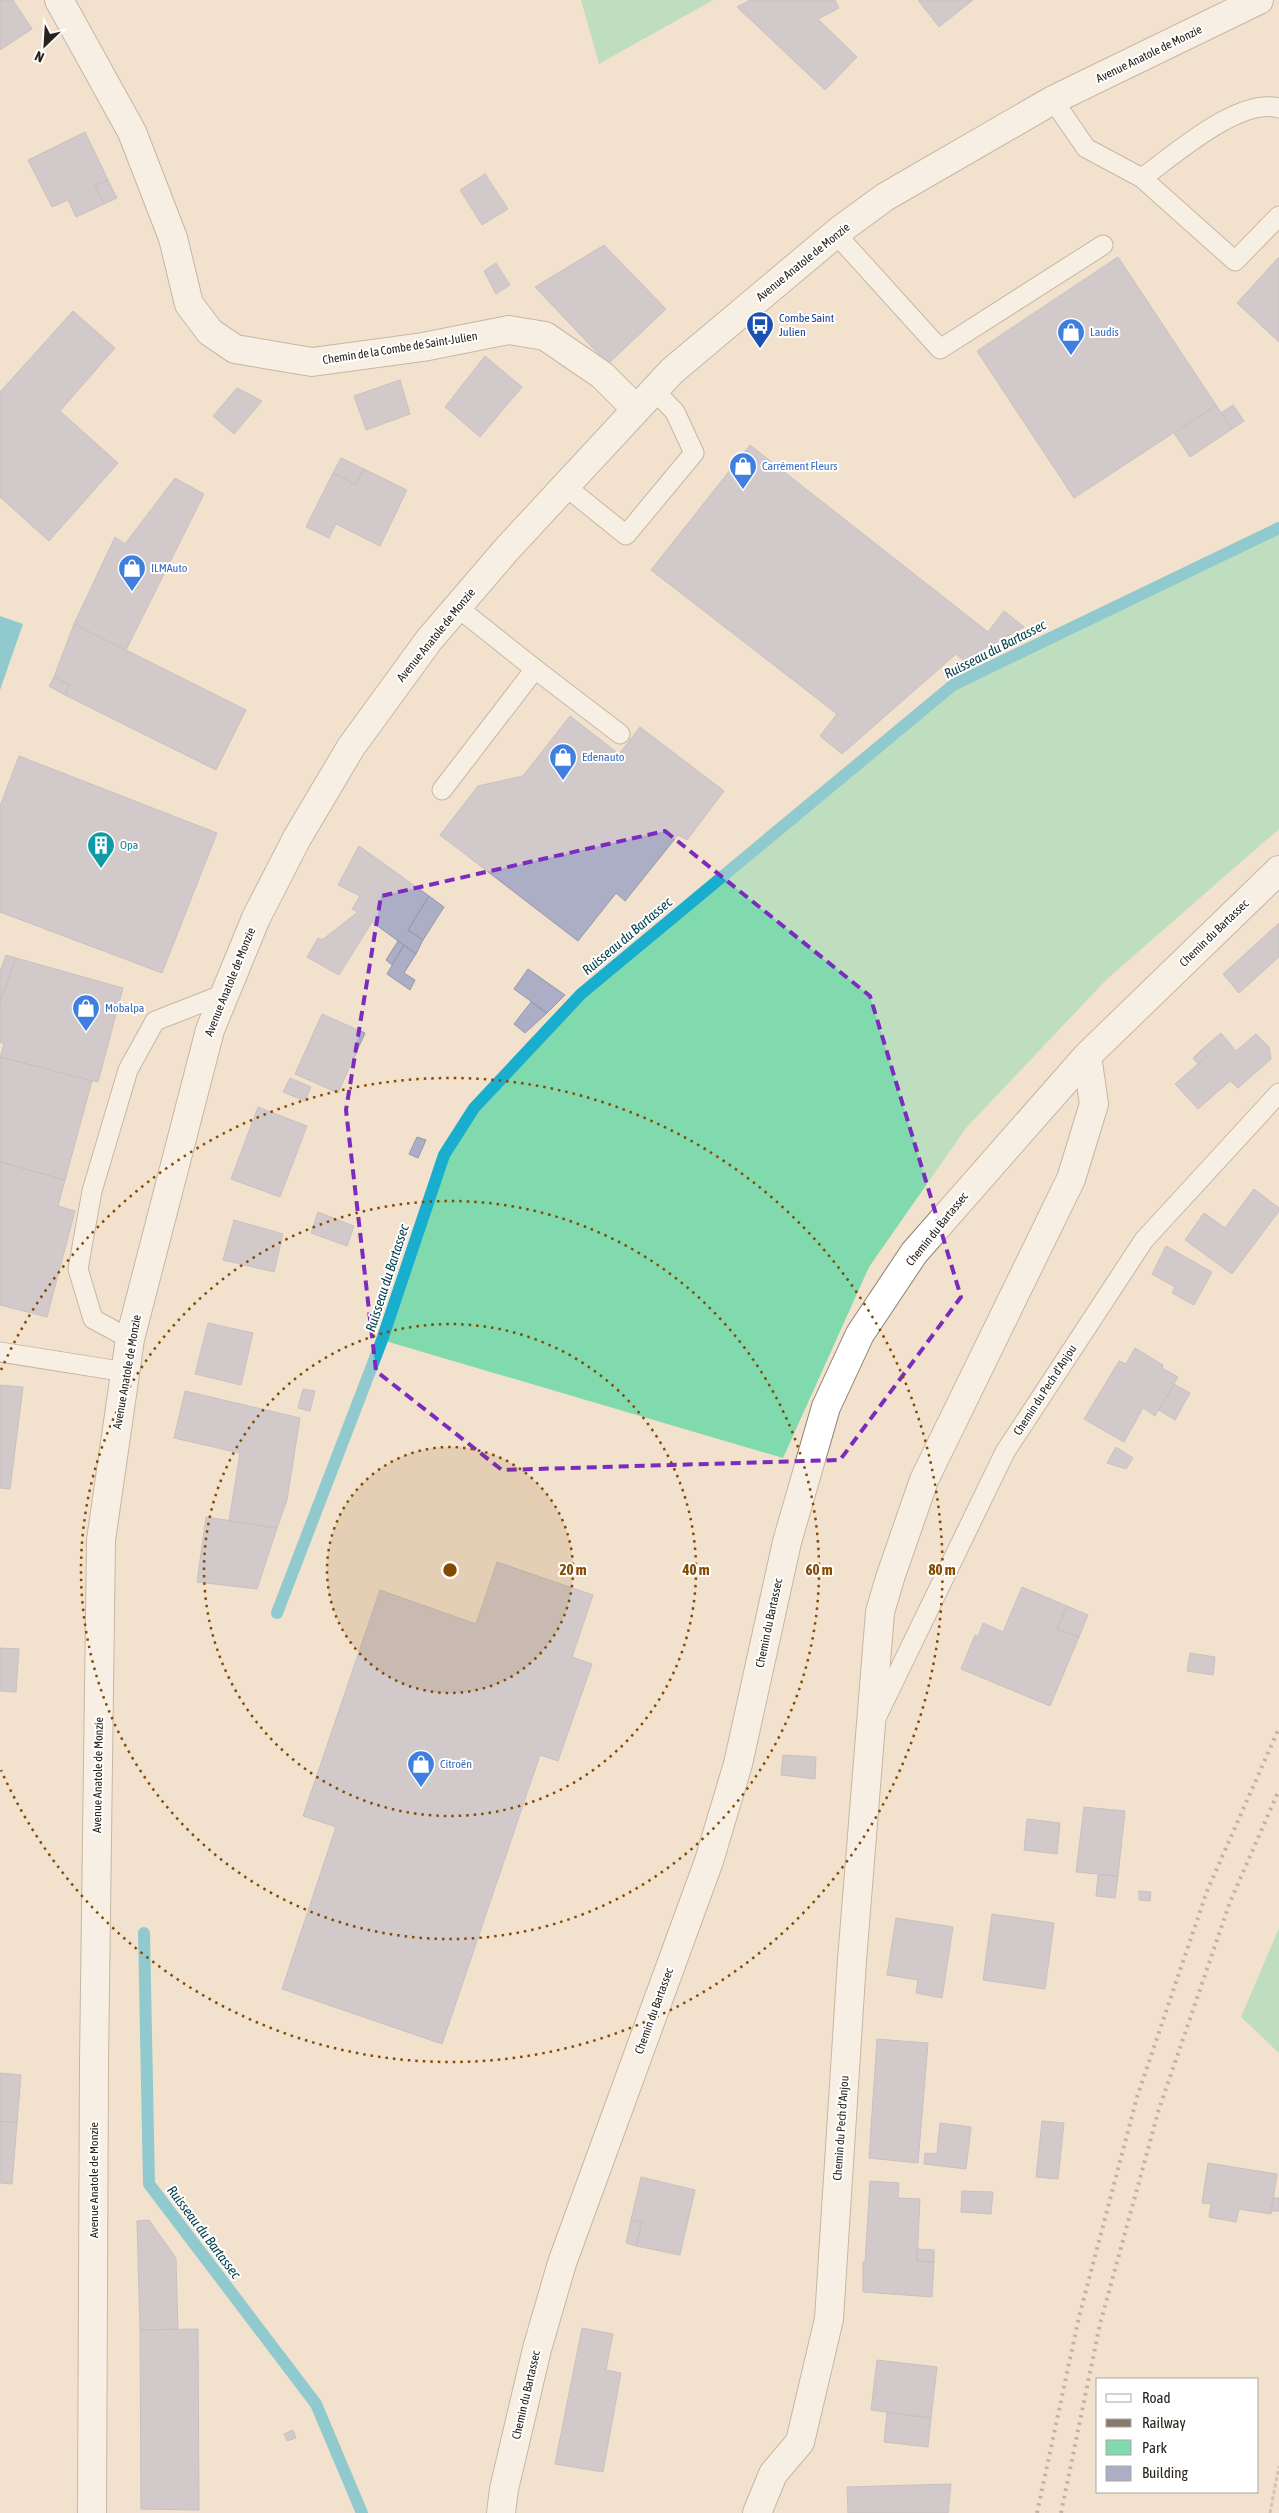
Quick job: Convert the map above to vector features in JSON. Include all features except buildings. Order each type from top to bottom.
[{"type":"street","name":"Chemin de la Combe de Saint-Julien","points":[[60,0],[132,132],[173,238],[189,304],[210,332],[236,349],[312,362],[423,347],[509,330],[545,336],[602,376],[645,400]]},
{"type":"street","name":"Avenue Anatole de Monzie","points":[[92,2513],[94,2062],[101,1540],[130,1339],[210,1030],[256,918],[297,838],[351,747],[429,640],[565,486],[672,371],[836,234],[885,198],[1053,100],[1259,0]]},
{"type":"street","name":"Chemin du Bartassec","points":[[501,2513],[504,2489],[537,2349],[562,2263],[709,1861],[738,1764],[787,1542],[826,1407],[860,1334],[914,1253],[1087,1056],[1279,870]]},
{"type":"street","name":"Chemin du Pech d'Anjou","points":[[757,2513],[773,2474],[800,2442],[829,2319],[852,1960],[880,1612],[924,1480],[1071,1178],[1094,1104],[1087,1056]]},
{"type":"lane","points":[[1053,100],[1086,148],[1142,178],[1235,261],[1279,216]]},
{"type":"lane","points":[[1142,178],[1233,115],[1269,105],[1279,108]]},
{"type":"lane","points":[[836,234],[940,348],[1103,245]]},
{"type":"lane","points":[[565,486],[626,534],[694,453],[674,412],[645,400]]},
{"type":"lane","points":[[457,607],[620,734]]},
{"type":"lane","points":[[442,790],[535,669]]},
{"type":"lane","points":[[130,1339],[93,1319],[78,1268],[92,1191],[128,1070],[155,1021],[224,994]]},
{"type":"lane","name":"Chemin du Pech d'Anjou","points":[[872,1728],[1010,1444],[1144,1240],[1279,1093]]},
{"type":"lane","points":[[0,1352],[126,1372]]},
{"type":"path","points":[[1270,2513],[1279,2466]]},
{"type":"highlighted area","points":[[665,831],[870,996],[961,1297],[840,1460],[502,1470],[376,1371],[346,1110],[381,896]]},
{"type":"green space","points":[[581,0],[713,0],[599,64]]},
{"type":"green space","points":[[1279,528],[1279,829],[1107,979],[966,1128],[869,1267],[783,1458],[382,1340],[444,1155],[474,1108],[581,994],[953,685]]},
{"type":"green space","points":[[1279,1928],[1279,2053],[1241,2017]]},
{"type":"water","points":[[0,616],[23,624],[0,690]]},
{"type":"waterway","name":"Ruisseau du Bartassec","points":[[277,1613],[382,1340],[444,1155],[474,1108],[581,994],[953,685],[1279,528]]},
{"type":"waterway","name":"Ruisseau du Bartassec","points":[[144,1933],[149,2184],[316,2404],[362,2513]]},
{"type":"railway","points":[[1037,2513],[1079,2317],[1137,2097],[1207,1891],[1279,1728]]},
{"type":"railway","points":[[1061,2513],[1100,2324],[1159,2109],[1230,1902],[1279,1790]]},
{"type":"place","name":"Combe Saint Julien","points":[[760,349]]},
{"type":"place","name":"Laudis","points":[[1071,356]]},
{"type":"place","name":"Carrément Fleurs","points":[[743,490]]},
{"type":"place","name":"ILMAuto","points":[[132,592]]},
{"type":"place","name":"Edenauto","points":[[563,781]]},
{"type":"place","name":"Opa","points":[[101,869]]},
{"type":"place","name":"Mobalpa","points":[[86,1032]]},
{"type":"place","name":"Citroën","points":[[421,1788]]}]
